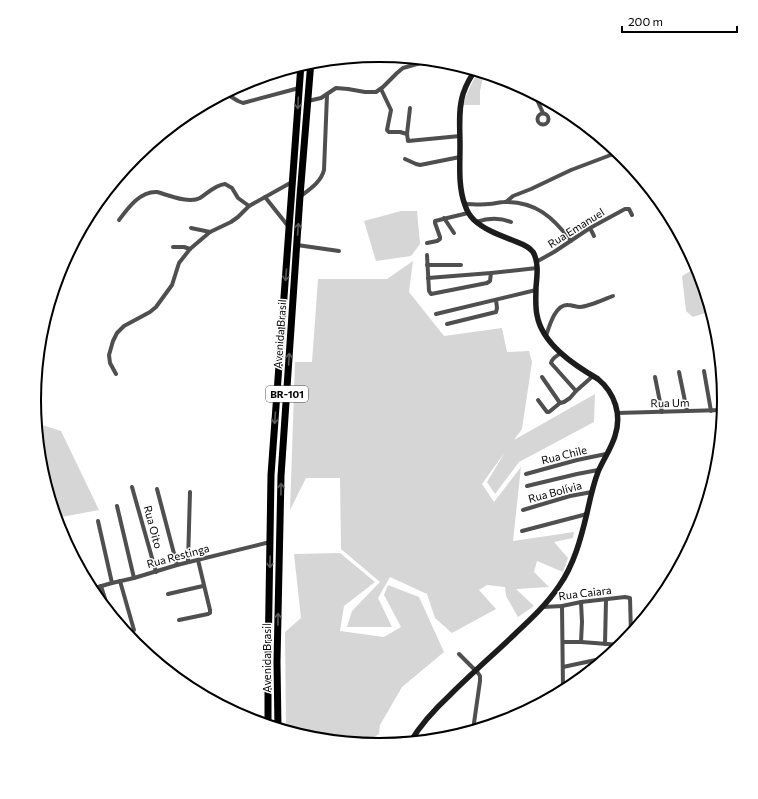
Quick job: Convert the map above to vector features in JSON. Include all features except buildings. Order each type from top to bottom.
[{"type":"highway","name":"Avenida Brasil","points":[[278,722],[277,662],[281,476],[300,196],[310,69]]},
{"type":"highway","name":"Avenida Brasil","points":[[268,719],[271,475],[300,71]]},
{"type":"street","points":[[308,102],[327,95],[336,88],[376,92],[388,83],[403,68],[418,64]]},
{"type":"street","points":[[413,736],[433,712],[466,679],[501,648],[543,607],[560,585],[571,566],[587,514],[598,470],[615,435],[617,427],[617,413],[609,390],[604,384],[552,344],[540,326],[537,315],[537,265],[533,252],[527,246],[486,229],[476,222],[468,213],[464,204],[461,188],[460,112],[463,93],[472,75]]},
{"type":"street","points":[[230,96],[243,103],[299,88]]},
{"type":"street","points":[[381,89],[391,110],[387,128],[388,131],[407,134]]},
{"type":"street","points":[[300,196],[316,184],[321,178],[324,170],[327,95]]},
{"type":"street","points":[[538,101],[543,113]]},
{"type":"street","points":[[410,108],[407,134],[408,141],[460,136]]},
{"type":"street","points":[[506,202],[513,196],[571,170],[612,154]]},
{"type":"street","points":[[406,159],[420,165],[460,157]]},
{"type":"street","points":[[116,374],[110,363],[109,355],[117,333],[130,322],[150,312],[156,307],[172,285],[179,262],[190,249],[210,232],[235,220],[249,206],[293,182]]},
{"type":"street","points":[[119,220],[138,199],[146,193],[157,192],[180,199],[195,200],[217,186],[224,184],[230,186],[238,198],[249,206]]},
{"type":"street","points":[[265,197],[289,227]]},
{"type":"street","points":[[464,204],[506,202],[534,206],[544,212],[571,241]]},
{"type":"street","name":"Rua Emanuel","points":[[537,265],[590,228],[626,209],[629,209],[632,215]]},
{"type":"street","points":[[427,242],[437,241],[440,239],[434,222],[435,220],[468,213]]},
{"type":"street","points":[[444,218],[454,233]]},
{"type":"street","points":[[476,222],[493,218],[504,219],[511,222]]},
{"type":"street","points":[[191,228],[210,232]]},
{"type":"street","points":[[590,228],[594,236]]},
{"type":"street","points":[[297,245],[339,251]]},
{"type":"street","points":[[173,247],[184,247],[190,249]]},
{"type":"street","points":[[427,255],[429,291],[431,294],[487,283],[490,281],[491,273]]},
{"type":"street","points":[[427,265],[461,265]]},
{"type":"street","points":[[428,278],[491,273],[537,265]]},
{"type":"street","points":[[436,314],[536,290]]},
{"type":"street","points":[[546,336],[560,307],[567,304],[580,307],[613,296]]},
{"type":"street","points":[[447,324],[496,312],[496,300]]},
{"type":"street","points":[[561,352],[551,363],[576,392]]},
{"type":"street","points":[[704,371],[711,411]]},
{"type":"street","points":[[679,372],[687,412]]},
{"type":"street","points":[[538,400],[549,412],[560,403],[570,398],[593,376]]},
{"type":"street","points":[[542,377],[560,403]]},
{"type":"street","points":[[655,377],[662,412]]},
{"type":"street","name":"Rua Um","points":[[617,413],[717,411]]},
{"type":"street","name":"Rua Chile","points":[[526,474],[606,454]]},
{"type":"street","points":[[527,486],[598,470]]},
{"type":"street","name":"Rua Oito","points":[[132,487],[156,572]]},
{"type":"street","points":[[157,489],[177,565]]},
{"type":"street","points":[[188,562],[190,492]]},
{"type":"street","name":"Rua Bolívia","points":[[523,510],[570,496],[592,492]]},
{"type":"street","points":[[117,506],[134,578]]},
{"type":"street","points":[[522,531],[587,514]]},
{"type":"street","points":[[98,521],[112,583]]},
{"type":"street","name":"Rua Restinga","points":[[98,587],[188,562],[270,542]]},
{"type":"street","points":[[179,620],[209,614],[210,610],[203,586],[198,560]]},
{"type":"street","points":[[120,582],[134,630]]},
{"type":"street","points":[[101,586],[103,594]]},
{"type":"street","points":[[168,594],[203,586]]},
{"type":"street","name":"Rua Caiara","points":[[543,607],[562,606],[581,602],[625,597],[630,598],[631,625]]},
{"type":"street","points":[[605,644],[606,600]]},
{"type":"street","points":[[581,602],[581,642]]},
{"type":"street","points":[[562,606],[564,683]]},
{"type":"street","points":[[563,642],[612,644]]},
{"type":"street","points":[[459,654],[479,674],[480,682],[474,724]]},
{"type":"street","points":[[564,667],[594,660]]},
{"type":"shaded area","points":[[476,76],[483,78],[480,91],[480,105],[463,105],[468,92]]},
{"type":"shaded area","points":[[401,211],[417,211],[420,244],[411,256],[376,261],[364,221]]},
{"type":"shaded area","points":[[413,261],[409,292],[444,336],[502,328],[507,352],[529,351],[532,362],[522,429],[514,440],[595,394],[594,422],[519,462],[495,494],[487,482],[505,452],[482,484],[494,502],[521,467],[513,541],[574,532],[573,538],[554,542],[568,558],[563,572],[537,561],[534,572],[549,587],[516,589],[534,606],[518,617],[506,596],[505,587],[487,585],[479,590],[496,609],[452,633],[435,618],[427,594],[390,577],[378,598],[392,627],[347,627],[352,611],[380,582],[341,549],[340,478],[306,478],[290,510],[295,362],[312,362],[318,279],[387,279]]},
{"type":"shaded area","points":[[691,270],[705,313],[693,317],[686,311],[682,276]]},
{"type":"shaded area","points":[[42,425],[61,431],[99,510],[62,517],[47,465]]},
{"type":"shaded area","points":[[340,553],[375,582],[344,606],[340,631],[384,637],[401,627],[384,595],[388,585],[419,597],[444,652],[402,687],[380,725],[379,734],[373,738],[335,735],[286,724],[285,632],[301,618],[294,554]]}]
